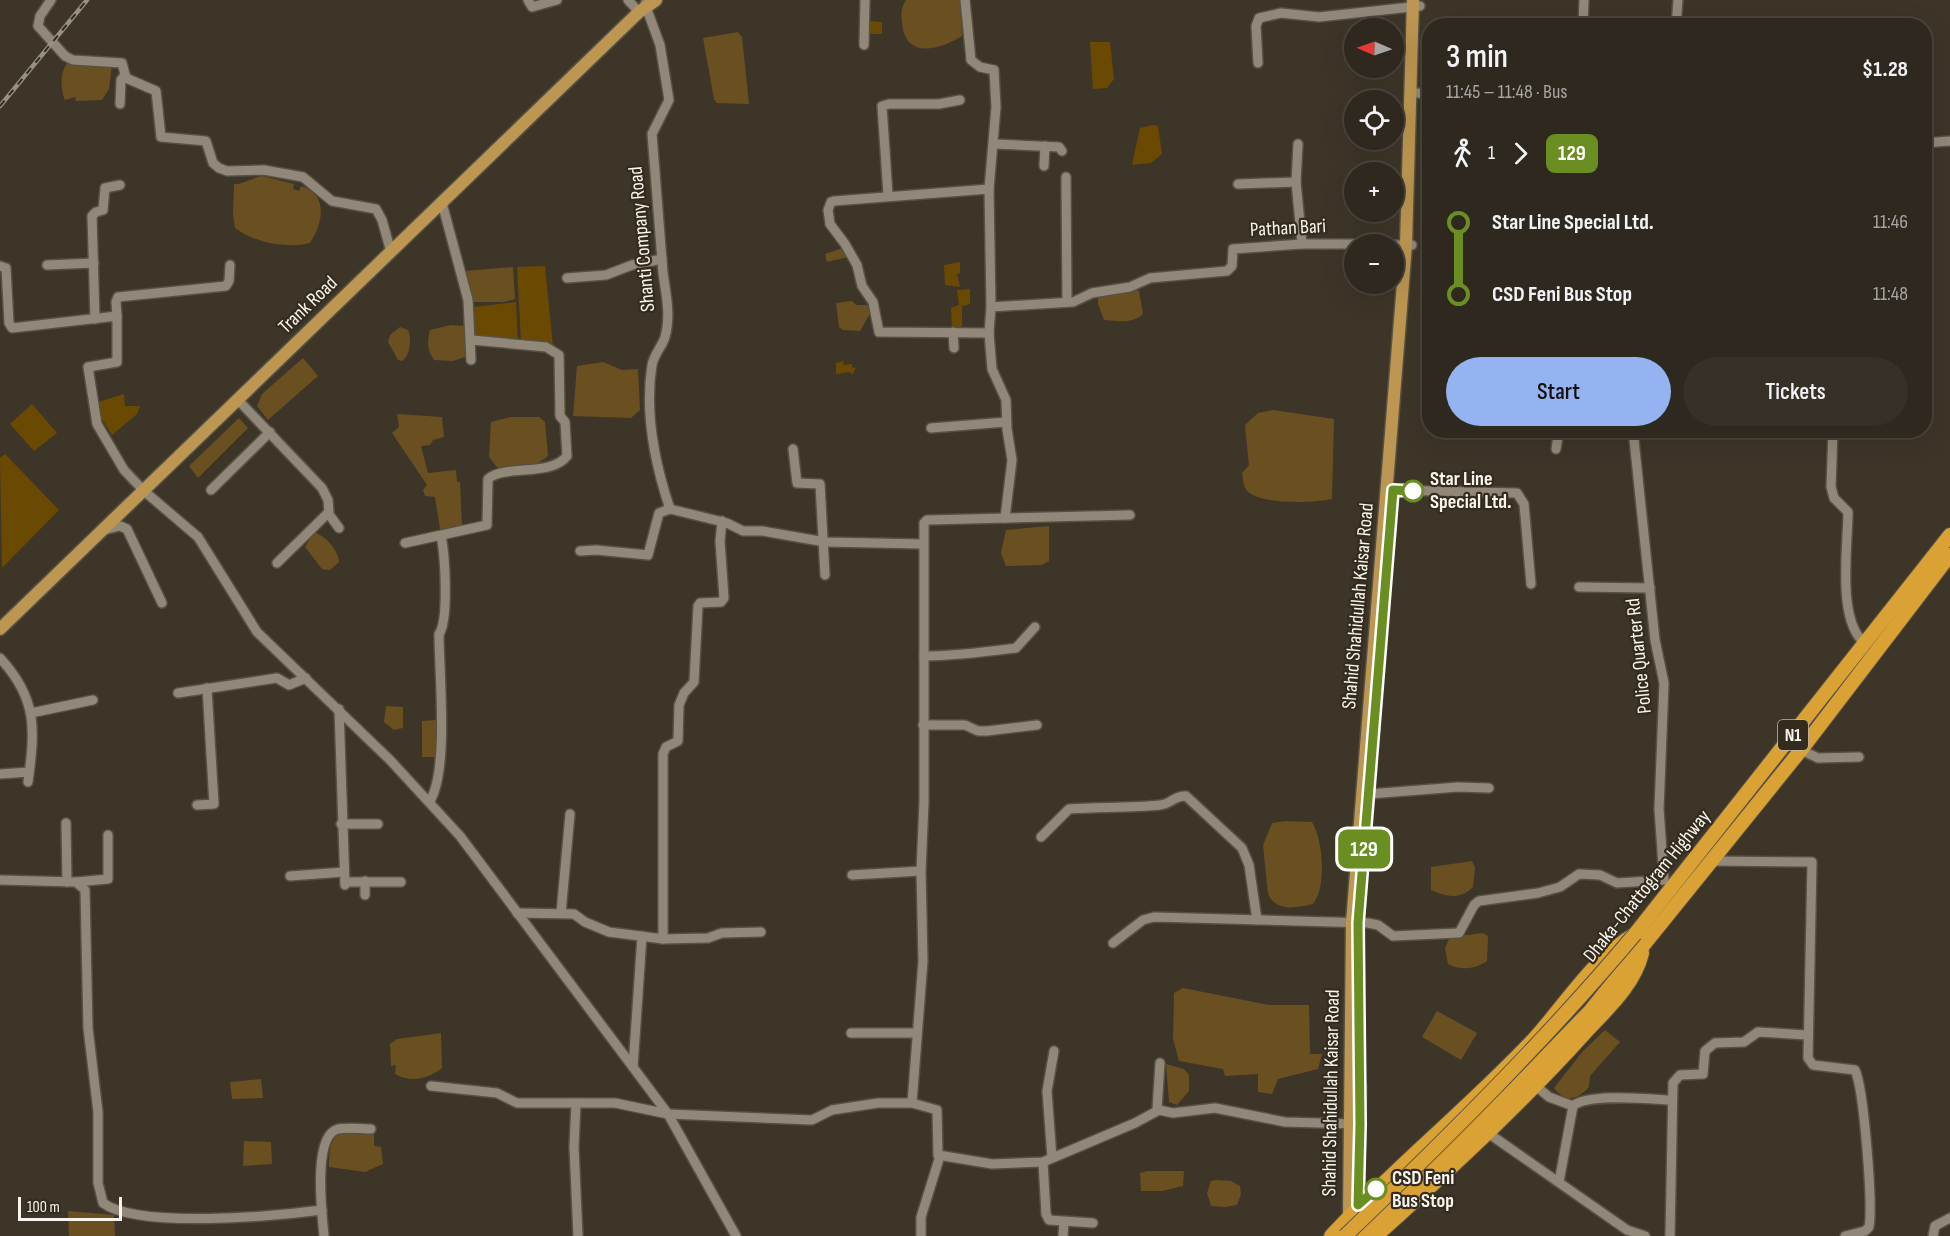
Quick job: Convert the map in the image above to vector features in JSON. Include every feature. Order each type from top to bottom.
[{"type":"highway","name":"Dhaka-Chattogram Highway","points":[[1346,1236],[1456,1129],[1573,1008],[1635,934],[1950,535]]},
{"type":"highway","name":"Dhaka-Chattogram Highway","points":[[1363,1236],[1530,1073],[1591,1010],[1801,750],[1950,555]]},
{"type":"highway","points":[[1330,1236],[1354,1210],[1534,1038],[1612,950],[1635,934]]},
{"type":"highway","points":[[1377,1236],[1536,1086],[1618,996],[1633,976],[1644,945]]},
{"type":"highway","points":[[1346,1236],[1354,1210]]},
{"type":"highway","points":[[1354,1210],[1358,1236]]},
{"type":"main road","name":"Shahid Shahidullah Kaisar Road","points":[[1417,3],[1422,78]]},
{"type":"main road","name":"Shahid Shahidullah Kaisar Road","points":[[1404,245],[1417,3]]},
{"type":"main road","name":"Trank Road","points":[[0,629],[647,5]]},
{"type":"main road","name":"Shahid Shahidullah Kaisar Road","points":[[1404,245],[1422,101]]},
{"type":"main road","name":"Shahid Shahidullah Kaisar Road","points":[[1354,1210],[1355,923],[1400,294]]},
{"type":"main road","name":"Shahid Shahidullah Kaisar Road","points":[[1355,923],[1369,794],[1393,490],[1402,294]]},
{"type":"street","points":[[51,0],[37,22],[55,46],[73,60],[122,63],[125,75],[133,83],[156,91],[160,136],[206,141],[215,166],[227,171],[252,169],[293,175],[312,182],[332,201],[376,209],[382,220],[391,252]]},
{"type":"street","points":[[528,0],[531,7],[557,0]]},
{"type":"street","points":[[628,0],[647,5]]},
{"type":"street","points":[[864,45],[865,0]]},
{"type":"street","points":[[964,0],[971,60],[980,67],[994,71],[996,107],[989,189],[991,307],[989,333],[992,369],[1006,400],[1006,422],[1011,460],[1005,519]]},
{"type":"street","points":[[1583,18],[1584,0]]},
{"type":"street","points":[[1677,18],[1678,0]]},
{"type":"street","points":[[1258,63],[1256,26],[1259,18],[1281,13],[1319,17],[1417,3]]},
{"type":"street","name":"Shanti Company Road","points":[[647,5],[662,54],[669,99],[652,134],[662,260],[668,296],[667,329],[652,365],[652,439],[658,473],[670,509]]},
{"type":"street","points":[[120,104],[121,80],[125,75]]},
{"type":"street","points":[[888,195],[882,106],[960,100]]},
{"type":"street","points":[[1932,142],[1950,141]]},
{"type":"street","points":[[994,144],[1059,147],[1062,151]]},
{"type":"street","points":[[1298,144],[1296,182],[1302,244]]},
{"type":"street","points":[[1044,165],[1045,146]]},
{"type":"street","points":[[991,307],[1067,302],[1066,177]]},
{"type":"street","points":[[1238,184],[1296,182]]},
{"type":"street","points":[[95,319],[92,216],[103,210],[105,188],[120,185]]},
{"type":"street","points":[[989,189],[888,195],[834,201],[828,210],[830,224],[845,244],[856,265],[862,286],[873,302],[877,330],[941,334],[989,333]]},
{"type":"street","points":[[442,203],[468,300],[472,340],[471,360]]},
{"type":"street","name":"Pathan Bari","points":[[1067,302],[1081,300],[1092,293],[1130,287],[1150,278],[1227,271],[1232,266],[1233,249],[1302,244],[1344,244]]},
{"type":"street","points":[[567,278],[606,275],[632,265],[662,260]]},
{"type":"street","points":[[47,265],[94,263]]},
{"type":"street","points":[[0,266],[6,268],[9,323],[12,328],[117,316]]},
{"type":"street","points":[[230,266],[229,281],[226,286],[118,297],[116,302],[117,362],[90,366],[88,370],[97,424],[105,441],[123,470],[198,537],[257,632],[339,709],[430,801],[668,1114],[736,1236]]},
{"type":"street","points":[[953,332],[954,348]]},
{"type":"street","points":[[405,543],[487,525],[488,478],[492,475],[548,466],[567,456],[565,422],[560,417],[561,366],[555,350],[472,340]]},
{"type":"street","points":[[238,400],[322,488],[328,500],[327,513],[277,563]]},
{"type":"street","points":[[931,428],[1006,422]]},
{"type":"street","points":[[211,490],[270,432]]},
{"type":"street","points":[[1556,449],[1558,438]]},
{"type":"street","name":"Police Quarter Rd","points":[[1355,923],[1378,925],[1393,936],[1459,933],[1470,912],[1479,901],[1538,893],[1560,887],[1579,874],[1600,875],[1613,883],[1664,880],[1659,809],[1664,682],[1655,640],[1634,438]]},
{"type":"street","points":[[1833,438],[1831,487],[1833,498],[1848,512],[1847,612],[1856,636],[1866,644]]},
{"type":"street","points":[[794,449],[796,483],[820,484],[825,574]]},
{"type":"street","points":[[1393,490],[1517,493],[1524,504],[1531,584]]},
{"type":"street","points":[[580,551],[596,550],[648,555],[659,513],[670,509],[722,521],[743,531],[762,531],[825,543],[923,544]]},
{"type":"street","points":[[327,513],[339,528]]},
{"type":"street","points":[[912,1102],[923,961],[921,871],[923,529],[927,520],[1130,515]]},
{"type":"street","points":[[663,939],[663,754],[666,747],[678,741],[679,705],[684,693],[694,682],[698,606],[703,603],[722,602],[724,598],[720,541],[722,521]]},
{"type":"street","points":[[104,530],[120,526],[127,529],[162,603]]},
{"type":"street","points":[[430,801],[436,792],[440,753],[439,634],[443,626],[444,582],[441,536]]},
{"type":"street","points":[[1579,586],[1650,588]]},
{"type":"street","points":[[924,656],[959,656],[1016,648],[1035,627]]},
{"type":"street","points":[[0,658],[12,671],[31,713],[34,734],[28,777],[0,774]]},
{"type":"street","points":[[178,693],[277,678],[289,685],[306,678]]},
{"type":"street","points":[[197,805],[214,804],[207,688]]},
{"type":"street","points":[[31,713],[93,700]]},
{"type":"street","points":[[339,709],[341,824],[345,880]]},
{"type":"street","points":[[923,724],[965,725],[978,731],[1037,725]]},
{"type":"street","points":[[1801,750],[1818,758],[1859,758]]},
{"type":"street","points":[[1369,794],[1458,787],[1489,788]]},
{"type":"street","points":[[1041,837],[1069,809],[1126,809],[1159,805],[1176,797],[1186,796],[1242,848],[1249,865],[1257,920]]},
{"type":"street","points":[[561,913],[570,814]]},
{"type":"street","points":[[66,823],[72,882]]},
{"type":"street","points":[[341,824],[378,824]]},
{"type":"street","points":[[0,880],[72,882],[108,879],[108,835]]},
{"type":"street","points":[[1712,861],[1812,862],[1809,1062],[1850,1068],[1857,1076],[1867,1166],[1870,1222],[1865,1231],[1845,1236]]},
{"type":"street","points":[[852,875],[921,871]]},
{"type":"street","points":[[290,876],[401,882]]},
{"type":"street","points":[[365,881],[365,895]]},
{"type":"street","points":[[72,882],[85,890],[87,907],[88,1028],[98,1112],[98,1183],[103,1203],[110,1208],[136,1214],[188,1218],[252,1218],[322,1210]]},
{"type":"street","points":[[517,913],[576,915],[585,922],[609,932],[663,939],[708,938],[722,933],[760,932]]},
{"type":"street","points":[[1113,943],[1147,918],[1355,923]]},
{"type":"street","points":[[633,1067],[642,936]]},
{"type":"street","points":[[1671,1236],[1671,1087],[1680,1076],[1703,1074],[1705,1051],[1715,1043],[1744,1042],[1760,1032],[1808,1035]]},
{"type":"street","points":[[851,1033],[916,1033]]},
{"type":"street","points":[[1054,1052],[1047,1091],[1046,1214],[1048,1220],[1093,1223]]},
{"type":"street","points":[[1157,1110],[1160,1063]]},
{"type":"street","points":[[431,1086],[497,1093],[517,1104],[615,1103],[668,1114],[812,1119],[821,1117],[832,1110],[878,1103],[912,1102],[937,1110],[940,1156],[921,1217],[921,1236]]},
{"type":"street","points":[[1536,1086],[1549,1097],[1573,1106]]},
{"type":"street","points":[[1559,1182],[1573,1106],[1579,1101],[1594,1099],[1671,1100]]},
{"type":"street","points":[[576,1103],[574,1147],[578,1236]]},
{"type":"street","points":[[940,1156],[992,1164],[1047,1160],[1135,1123],[1157,1110],[1173,1113],[1215,1108],[1285,1122],[1356,1124]]},
{"type":"street","points":[[324,1236],[320,1160],[328,1137],[338,1129],[371,1129]]},
{"type":"street","points":[[1488,1133],[1610,1218],[1627,1233],[1645,1236]]},
{"type":"street","points":[[1933,1236],[1935,1226],[1950,1218]]},
{"type":"street","points":[[1063,1236],[1064,1222]]},
{"type":"shaded area","points":[[906,0],[961,0],[962,36],[934,48],[916,47],[904,34],[902,13]]},
{"type":"shaded area","points":[[869,21],[882,22],[882,34],[869,34]]},
{"type":"shaded area","points":[[738,32],[742,37],[749,104],[717,103],[714,99],[703,38]]},
{"type":"shaded area","points":[[1090,42],[1110,42],[1114,79],[1107,88],[1093,89]]},
{"type":"shaded area","points":[[69,61],[112,65],[109,89],[102,100],[76,101],[75,97],[65,100],[62,79]]},
{"type":"shaded area","points":[[1158,126],[1162,154],[1151,163],[1132,165],[1140,128]]},
{"type":"shaded area","points":[[262,176],[294,184],[293,189],[299,191],[301,186],[316,196],[320,203],[320,219],[310,243],[281,245],[261,241],[235,228],[234,184]]},
{"type":"shaded area","points":[[843,248],[848,257],[827,262],[825,254]]},
{"type":"shaded area","points":[[960,262],[960,273],[957,274],[960,287],[945,285],[944,265]]},
{"type":"shaded area","points":[[545,266],[553,346],[521,342],[517,267]]},
{"type":"shaded area","points":[[513,267],[515,299],[504,302],[470,302],[465,271]]},
{"type":"shaded area","points":[[1130,288],[1139,291],[1143,314],[1129,321],[1104,320],[1098,304],[1098,293]]},
{"type":"shaded area","points":[[970,289],[970,304],[962,306],[962,327],[952,329],[951,308],[959,305],[957,290]]},
{"type":"shaded area","points":[[852,301],[856,305],[867,305],[871,312],[860,331],[843,330],[839,327],[836,303]]},
{"type":"shaded area","points":[[516,302],[518,341],[475,335],[473,307]]},
{"type":"shaded area","points":[[451,325],[467,326],[468,356],[453,361],[434,360],[428,346],[430,330]]},
{"type":"shaded area","points":[[400,327],[408,330],[410,338],[410,347],[402,361],[398,360],[388,342],[390,335]]},
{"type":"shaded area","points":[[303,358],[318,376],[268,420],[257,406],[262,394]]},
{"type":"shaded area","points":[[844,361],[843,365],[852,364],[852,367],[856,368],[852,375],[850,372],[836,374],[836,363]]},
{"type":"shaded area","points":[[603,362],[622,370],[638,369],[640,410],[631,418],[573,416],[577,366]]},
{"type":"shaded area","points":[[124,394],[125,406],[140,406],[137,414],[112,435],[102,419],[98,402]]},
{"type":"shaded area","points":[[32,404],[57,433],[34,451],[10,424]]},
{"type":"shaded area","points":[[1273,410],[1334,419],[1332,499],[1286,502],[1260,498],[1245,488],[1242,473],[1249,465],[1245,425],[1258,413]]},
{"type":"shaded area","points":[[397,414],[442,417],[444,437],[433,440],[430,445],[421,446],[428,473],[456,470],[457,482],[460,482],[462,526],[444,532],[440,529],[435,497],[425,496],[423,490],[427,485],[392,433],[399,427]]},
{"type":"shaded area","points":[[511,417],[539,417],[545,422],[548,456],[531,466],[510,471],[498,468],[489,457],[491,422]]},
{"type":"shaded area","points":[[239,418],[248,428],[198,478],[189,466]]},
{"type":"shaded area","points":[[5,454],[59,510],[2,568],[0,458]]},
{"type":"shaded area","points":[[1049,526],[1049,561],[1042,565],[1006,566],[1001,553],[1006,530]]},
{"type":"shaded area","points":[[314,532],[326,540],[336,552],[339,562],[330,570],[322,569],[305,547]]},
{"type":"shaded area","points":[[386,706],[403,707],[403,728],[394,730],[384,722]]},
{"type":"shaded area","points":[[436,720],[437,757],[422,757],[422,721]]},
{"type":"shaded area","points":[[1312,822],[1316,830],[1321,851],[1322,875],[1313,904],[1282,906],[1276,904],[1268,894],[1263,845],[1272,823]]},
{"type":"shaded area","points":[[1472,861],[1475,867],[1473,887],[1468,891],[1453,896],[1431,890],[1431,867]]},
{"type":"shaded area","points":[[1483,933],[1488,936],[1487,961],[1468,968],[1458,968],[1448,964],[1445,948],[1450,937]]},
{"type":"shaded area","points":[[1183,988],[1269,1005],[1309,1005],[1310,1054],[1322,1054],[1318,1069],[1278,1079],[1272,1094],[1258,1092],[1258,1074],[1225,1076],[1223,1069],[1179,1061],[1173,1039],[1174,993]]},
{"type":"shaded area","points":[[1437,1011],[1477,1033],[1461,1060],[1422,1037]]},
{"type":"shaded area","points":[[1605,1030],[1620,1042],[1590,1076],[1589,1087],[1580,1095],[1571,1098],[1558,1093],[1554,1088],[1583,1051]]},
{"type":"shaded area","points":[[441,1033],[442,1068],[431,1075],[413,1079],[395,1074],[396,1065],[391,1066],[390,1044],[397,1039]]},
{"type":"shaded area","points":[[1166,1064],[1184,1069],[1189,1075],[1189,1091],[1177,1105],[1169,1102]]},
{"type":"shaded area","points":[[261,1079],[263,1098],[232,1099],[230,1082]]},
{"type":"shaded area","points":[[374,1131],[374,1146],[381,1147],[383,1164],[365,1172],[329,1167],[332,1144],[340,1132]]},
{"type":"shaded area","points":[[244,1141],[271,1142],[272,1164],[243,1166]]},
{"type":"shaded area","points":[[1184,1171],[1183,1186],[1162,1191],[1141,1191],[1140,1173]]},
{"type":"shaded area","points":[[1211,1181],[1231,1181],[1240,1186],[1241,1194],[1237,1205],[1211,1206],[1207,1193]]},
{"type":"shaded area","points":[[68,1211],[114,1215],[115,1236],[69,1236]]},
{"type":"railway","points":[[0,106],[87,0]]},
{"type":"bus line","name":"129","points":[[1376,1189],[1358,1205],[1360,1124],[1358,923],[1393,490],[1413,491]]},
{"type":"place","name":"Star Line Special Ltd.","points":[[1413,491]]},
{"type":"place","name":"CSD Feni Bus Stop","points":[[1376,1189]]}]
